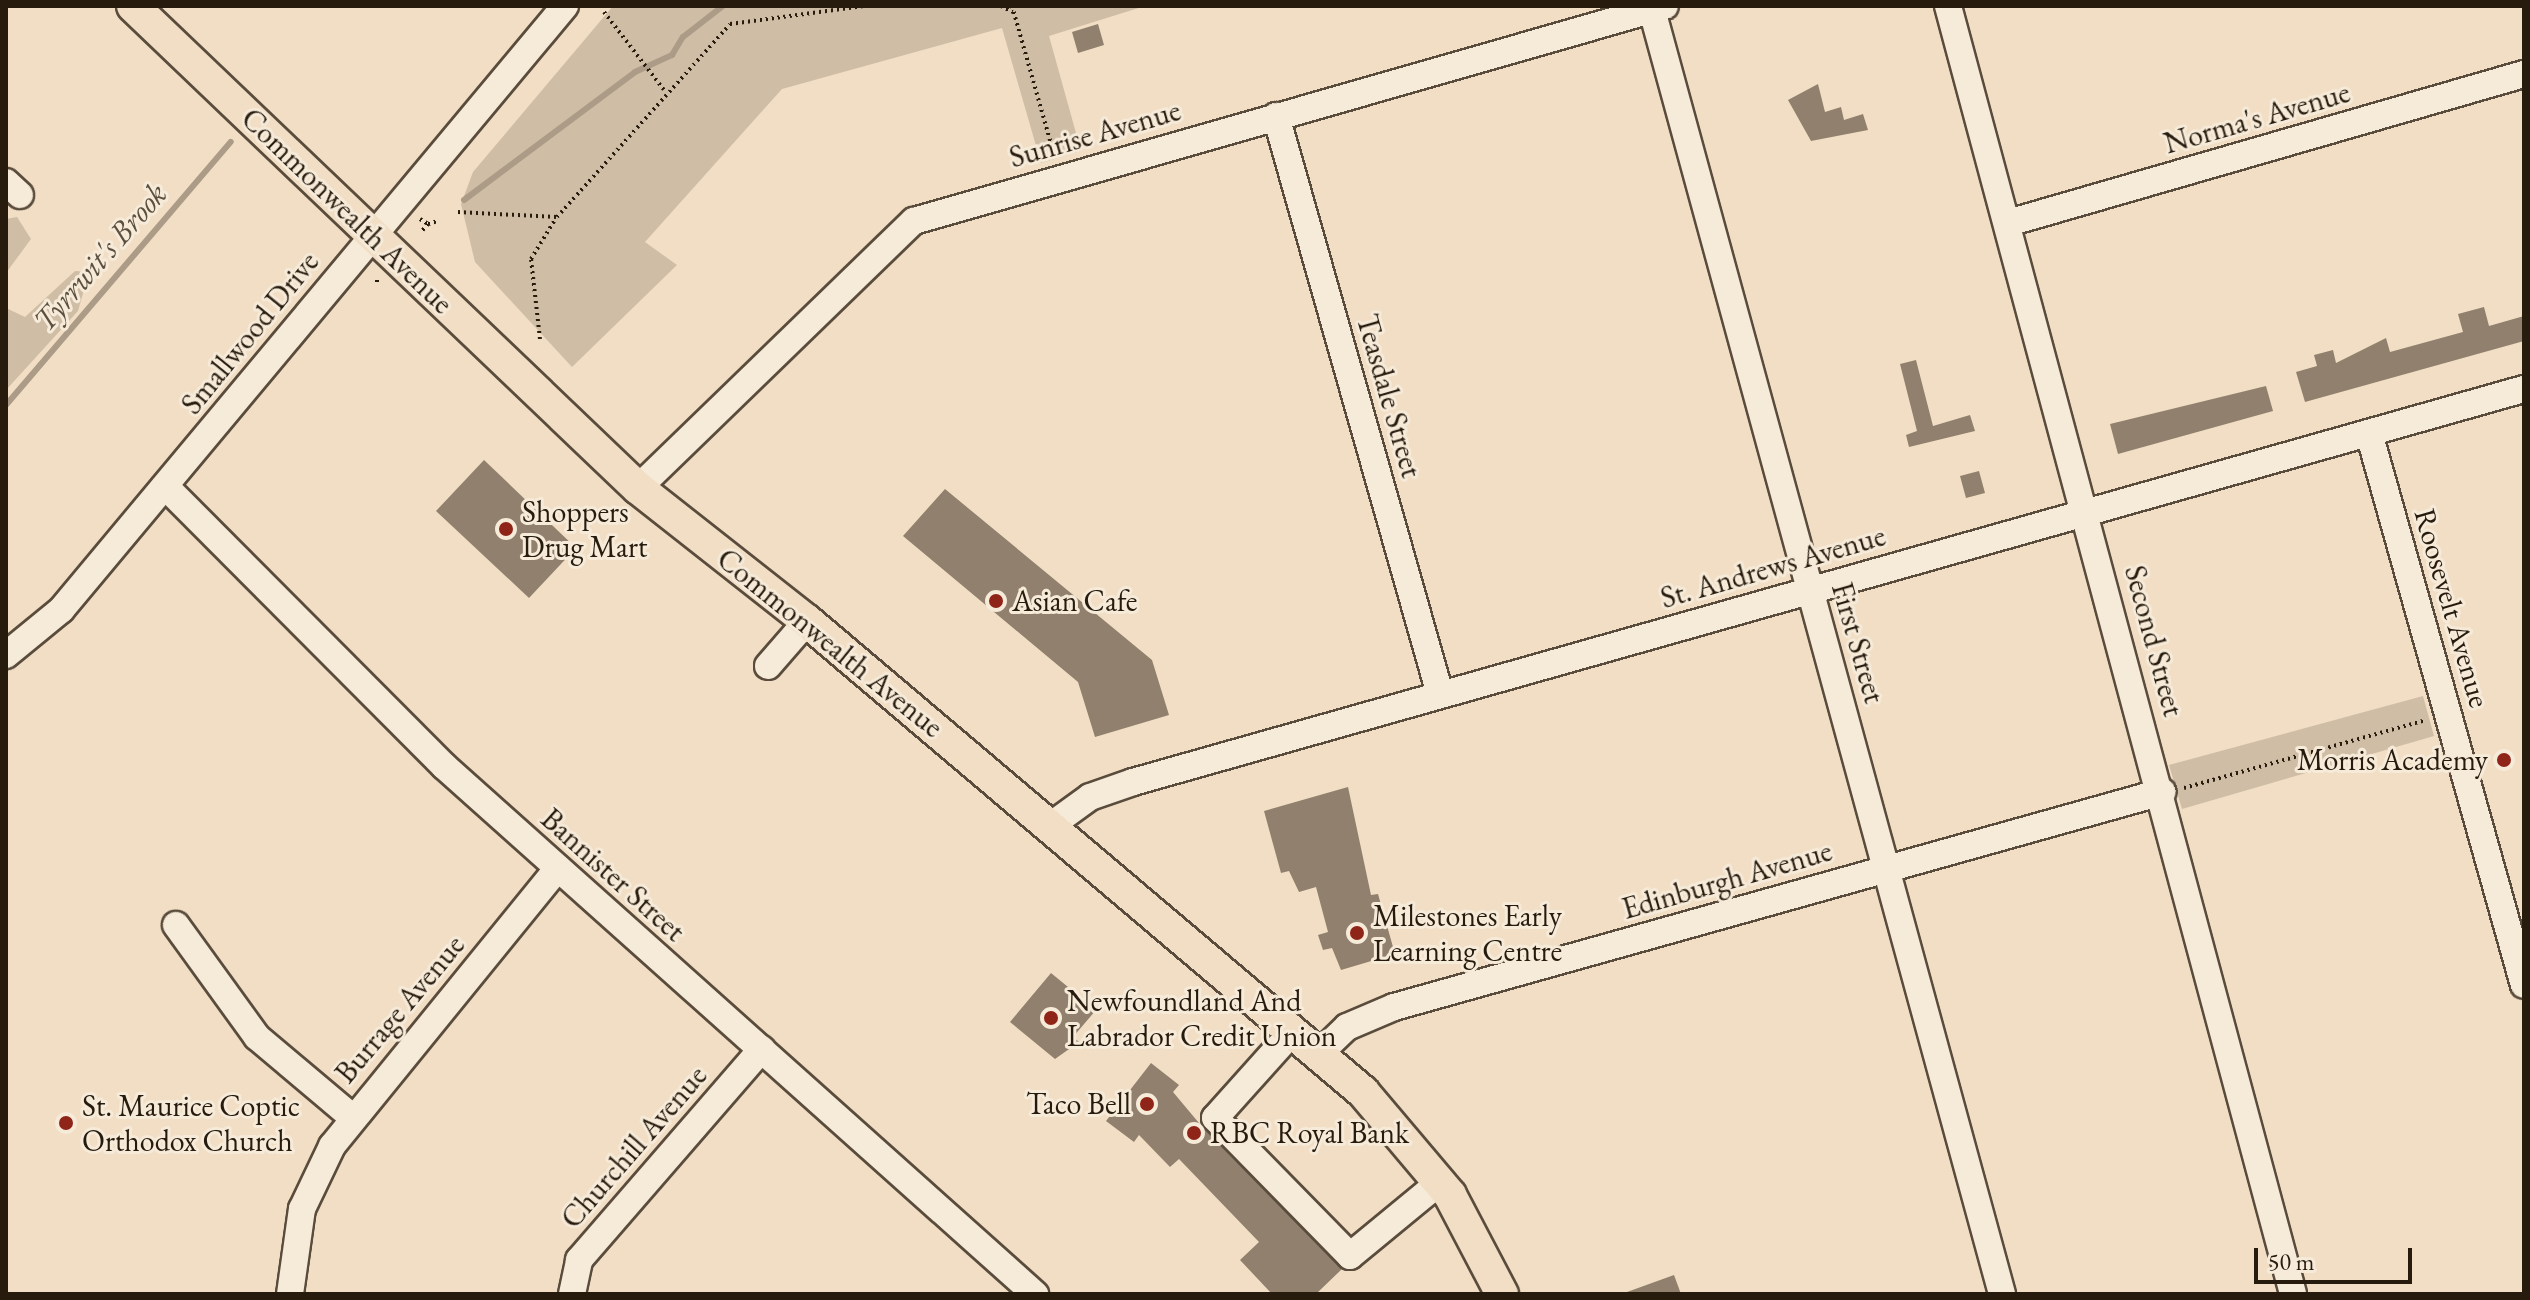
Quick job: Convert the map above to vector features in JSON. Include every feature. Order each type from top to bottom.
[{"type":"main road","name":"Commonwealth Avenue","points":[[133,6],[638,488],[807,621],[1321,1052],[1394,1122],[1441,1181],[1502,1294]]},
{"type":"street","name":"Smallwood Drive","points":[[6,655],[61,610],[565,6]]},
{"type":"street","name":"Second Street","points":[[1948,6],[2162,792],[2293,1294]]},
{"type":"street","name":"Sunrise Avenue","points":[[638,488],[900,229],[1060,177],[1658,8]]},
{"type":"street","name":"First Street","points":[[1658,8],[1809,589],[1888,868],[2002,1294]]},
{"type":"street","name":"Norma's Avenue","points":[[2008,223],[2524,74]]},
{"type":"street","name":"Teasdale Street","points":[[1276,116],[1440,694]]},
{"type":"street","name":"St. Andrews Avenue","points":[[1050,826],[1111,788],[2524,389]]},
{"type":"street","name":"Roosevelt Avenue","points":[[2369,433],[2524,985]]},
{"type":"street","name":"Bannister Street","points":[[165,486],[411,734],[1035,1294]]},
{"type":"street","points":[[768,666],[807,621]]},
{"type":"street","name":"Edinburgh Avenue","points":[[1321,1052],[1347,1027],[1394,1007],[2162,792]]},
{"type":"street","name":"Burrage Avenue","points":[[290,1294],[302,1209],[352,1117],[558,868]]},
{"type":"street","points":[[176,925],[257,1037],[352,1117]]},
{"type":"street","points":[[1294,1030],[1215,1118],[1350,1256],[1441,1181]]},
{"type":"street","name":"Churchill Avenue","points":[[572,1294],[579,1260],[762,1049]]},
{"type":"path","points":[[540,339],[531,259],[557,217],[664,90],[736,21],[864,6]]},
{"type":"path","points":[[1001,6],[1013,9],[1060,177]]},
{"type":"path","points":[[604,12],[664,90]]},
{"type":"path","points":[[458,212],[557,217]]},
{"type":"path","points":[[420,219],[428,224]]},
{"type":"path","points":[[421,232],[428,224],[438,221]]},
{"type":"path","points":[[2162,792],[2432,718]]},
{"type":"shaded area","points":[[613,6],[1145,6],[1049,36],[1081,151],[1041,163],[1002,28],[782,89],[645,242],[677,265],[572,367],[475,262],[461,204],[473,172]]},
{"type":"shaded area","points":[[17,217],[31,239],[6,273],[6,219]]},
{"type":"shaded area","points":[[75,271],[89,272],[78,311],[6,390],[6,308],[25,317]]},
{"type":"shaded area","points":[[2423,696],[2434,736],[2182,809],[2169,765]]},
{"type":"building","points":[[1098,24],[1104,45],[1078,53],[1072,32]]},
{"type":"building","points":[[1818,84],[1825,112],[1841,107],[1844,120],[1863,114],[1868,130],[1811,141],[1788,100]]},
{"type":"building","points":[[2484,307],[2489,326],[2524,316],[2524,341],[2305,402],[2296,372],[2317,366],[2314,355],[2333,350],[2336,363],[2386,338],[2390,352],[2463,332],[2458,314]]},
{"type":"building","points":[[1916,360],[1933,426],[1970,415],[1975,431],[1909,447],[1906,435],[1917,431],[1900,364]]},
{"type":"building","points":[[2266,386],[2273,411],[2118,454],[2110,424]]},
{"type":"building","name":"Shoppers Drug Mart","points":[[484,460],[576,548],[529,598],[436,511]]},
{"type":"building","points":[[1979,471],[1985,493],[1966,498],[1960,476]]},
{"type":"building","points":[[945,489],[1152,660],[1169,715],[1095,737],[1078,682],[903,536]]},
{"type":"building","points":[[1348,787],[1371,895],[1378,894],[1395,954],[1341,970],[1332,948],[1323,950],[1318,935],[1328,932],[1316,887],[1299,892],[1289,871],[1281,873],[1264,811]]},
{"type":"building","name":"Newfoundland And Labrador Credit Union","points":[[1051,973],[1096,1010],[1073,1037],[1079,1042],[1055,1059],[1010,1022]]},
{"type":"building","points":[[1151,1063],[1179,1085],[1173,1092],[1204,1129],[1342,1269],[1316,1294],[1272,1294],[1240,1260],[1259,1242],[1179,1159],[1170,1167],[1139,1135],[1134,1142],[1106,1121]]},
{"type":"building","points":[[1674,1275],[1681,1294],[1627,1294],[1627,1292]]},
{"type":"waterway","name":"Tyrrwit's Brook","points":[[464,200],[635,72],[672,55],[683,37],[723,6]]},
{"type":"waterway","name":"Tyrrwit's Brook","points":[[6,405],[231,142]]},
{"type":"place","name":"Shoppers Drug Mart","points":[[506,529]]},
{"type":"place","name":"Asian Cafe","points":[[996,601]]},
{"type":"place","name":"Morris Academy","points":[[2504,760]]},
{"type":"place","name":"Milestones Early Learning Centre","points":[[1357,933]]},
{"type":"place","name":"Newfoundland And Labrador Credit Union","points":[[1051,1018]]},
{"type":"place","name":"Taco Bell","points":[[1147,1104]]},
{"type":"place","name":"St. Maurice Coptic Orthodox Church","points":[[66,1123]]},
{"type":"place","name":"RBC Royal Bank","points":[[1194,1133]]}]
